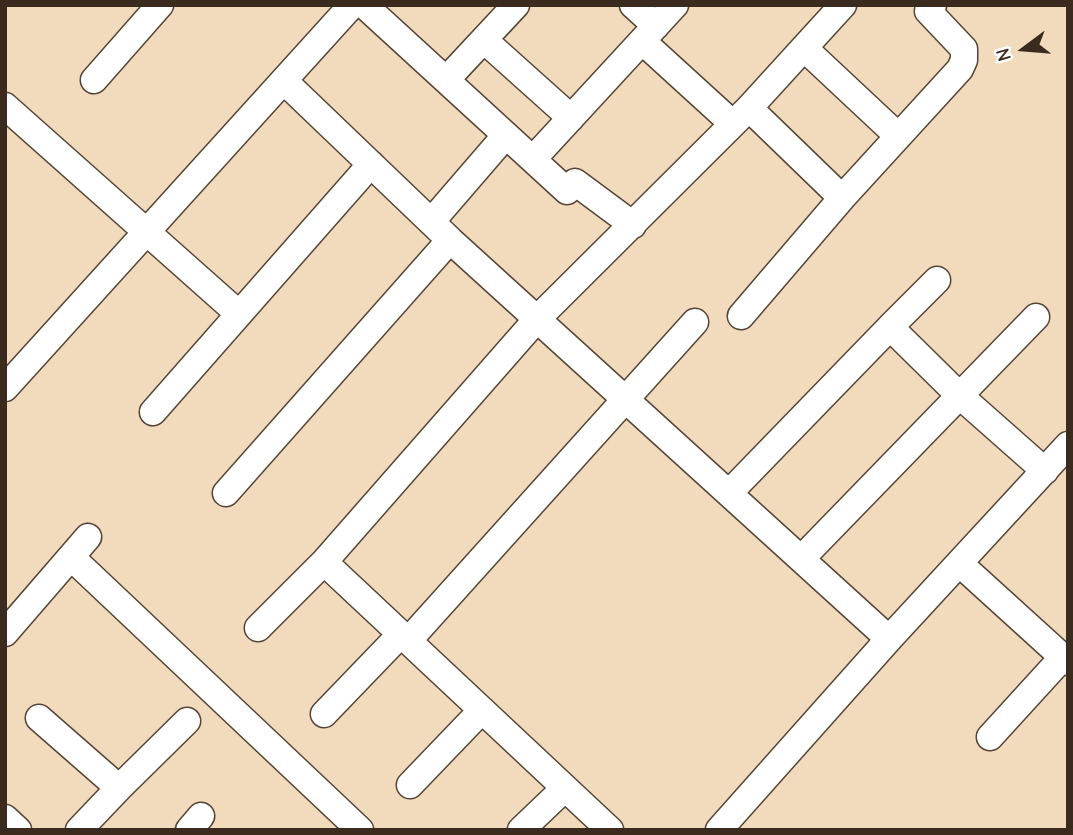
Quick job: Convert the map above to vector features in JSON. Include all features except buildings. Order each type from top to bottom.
[{"type":"street","points":[[94,80],[160,5]]},
{"type":"street","points":[[364,5],[533,159],[571,187],[633,225]]},
{"type":"street","points":[[446,80],[516,5]]},
{"type":"street","points":[[633,5],[649,33],[741,116],[842,198]]},
{"type":"street","points":[[533,159],[675,5]]},
{"type":"street","points":[[258,628],[324,562],[537,318],[741,116],[843,5]]},
{"type":"street","points":[[741,316],[842,198],[960,69],[964,60],[964,49],[928,7]]},
{"type":"street","points":[[5,388],[284,80],[336,11]]},
{"type":"street","points":[[484,40],[571,118]]},
{"type":"street","points":[[804,48],[898,136]]},
{"type":"street","points":[[284,80],[450,240],[889,639]]},
{"type":"street","points":[[5,106],[239,314]]},
{"type":"street","points":[[431,222],[506,135]]},
{"type":"street","points":[[153,412],[371,164]]},
{"type":"street","points":[[226,493],[450,240]]},
{"type":"street","points":[[729,493],[937,280]]},
{"type":"street","points":[[802,559],[1036,317]]},
{"type":"street","points":[[324,715],[404,637],[695,322]]},
{"type":"street","points":[[719,830],[889,639],[1059,459],[959,395],[890,327]]},
{"type":"street","points":[[5,632],[88,537]]},
{"type":"street","points":[[71,557],[360,830]]},
{"type":"street","points":[[324,562],[610,830]]},
{"type":"street","points":[[959,563],[1065,659],[990,737]]},
{"type":"street","points":[[410,785],[482,710]]},
{"type":"street","points":[[38,718],[119,788]]},
{"type":"street","points":[[79,830],[187,721]]},
{"type":"street","points":[[521,830],[565,788]]},
{"type":"street","points":[[5,818],[18,830]]}]
